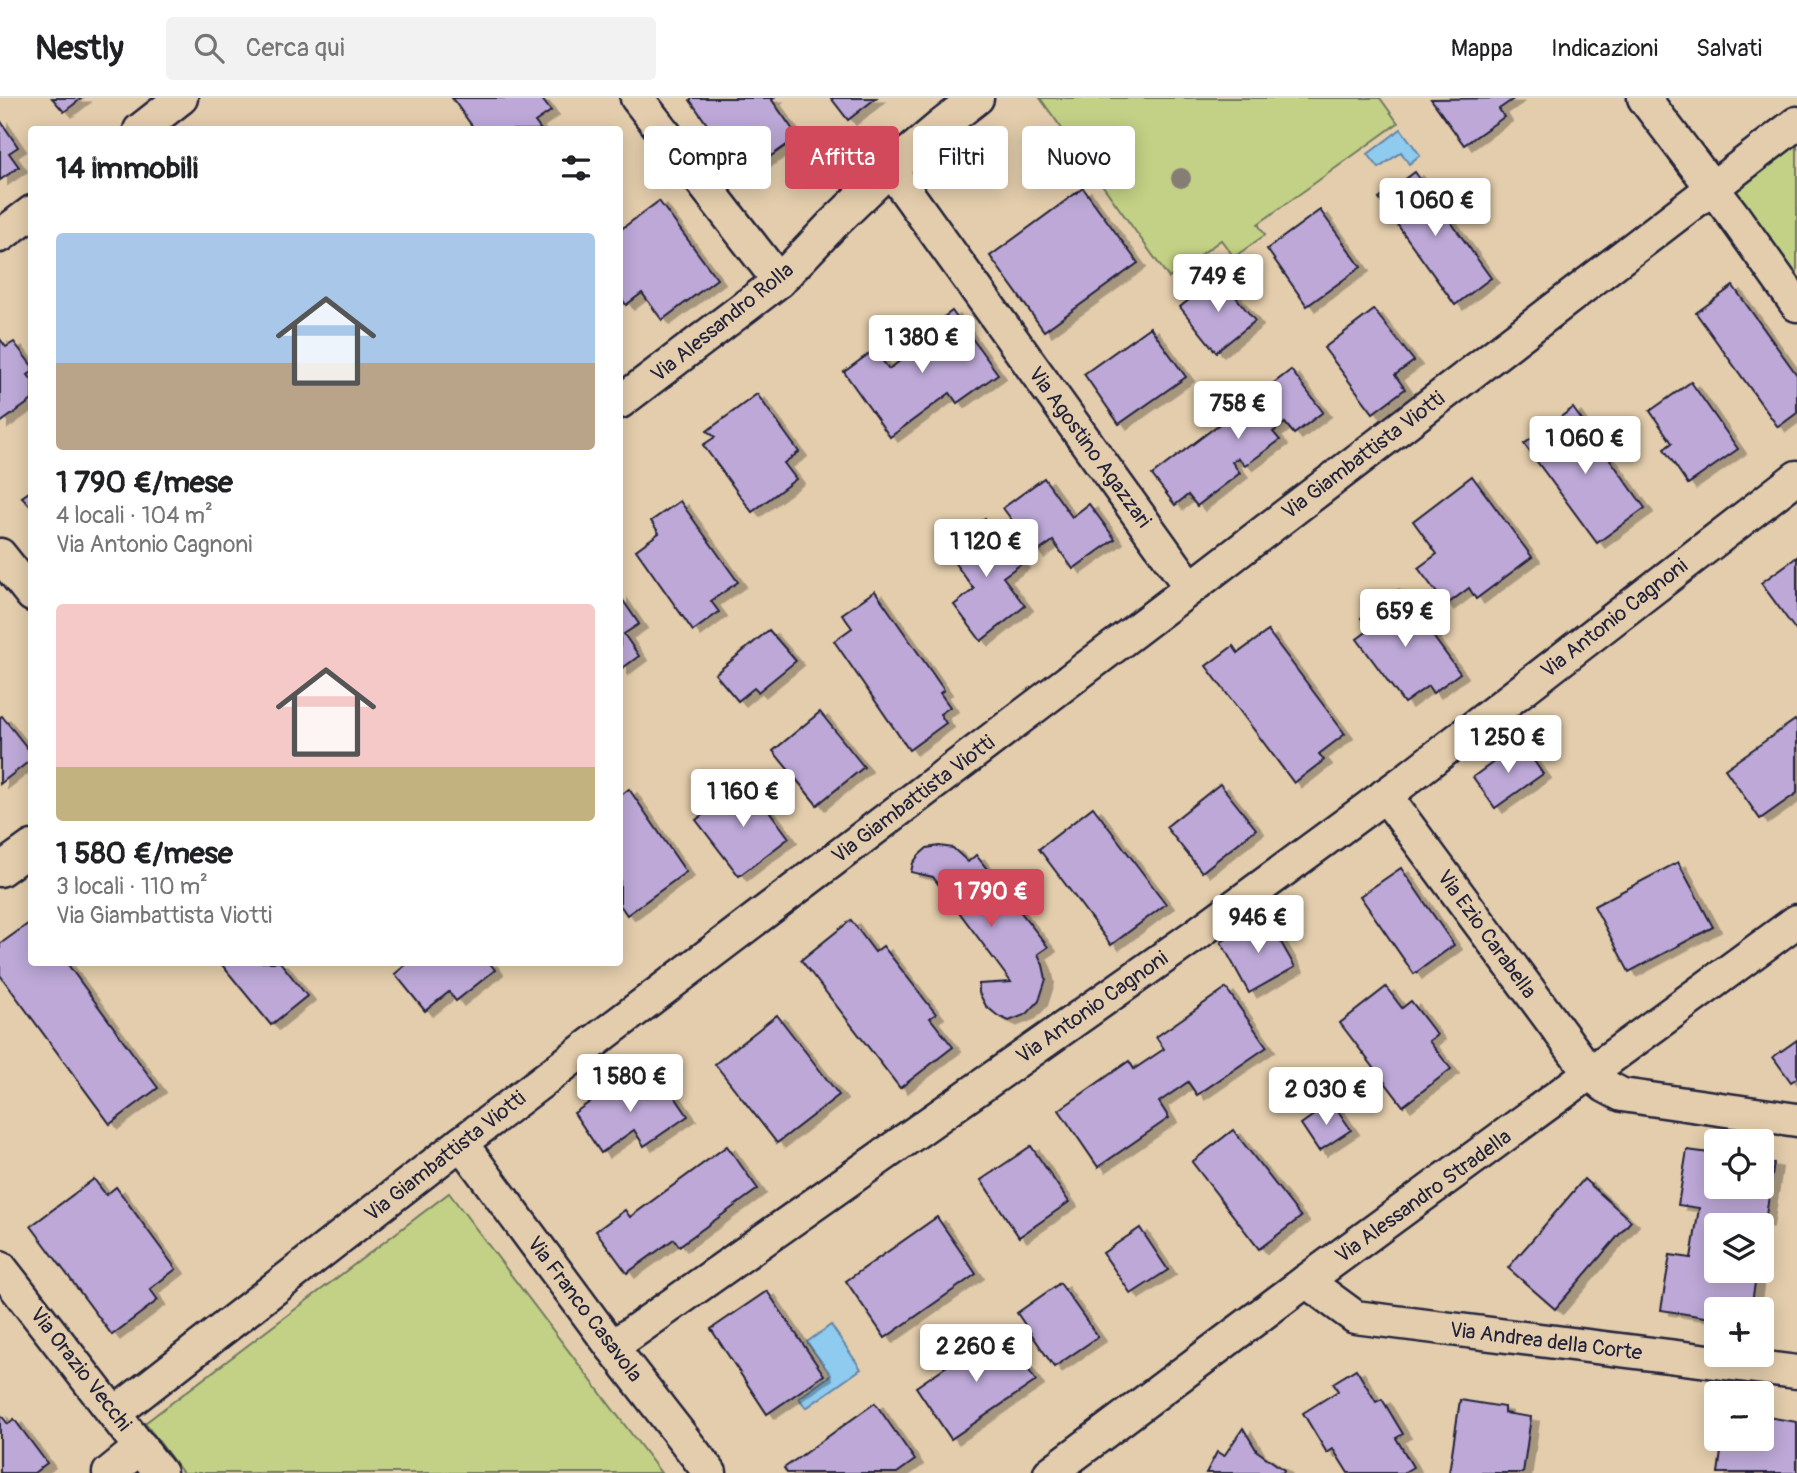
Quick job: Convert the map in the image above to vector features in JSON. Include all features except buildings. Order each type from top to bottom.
[{"type":"street","points":[[145,126],[181,98]]},
{"type":"street","points":[[637,98],[779,281]]},
{"type":"street","name":"Via Alessandro Rolla","points":[[899,161],[977,98]]},
{"type":"street","points":[[1644,98],[1797,305]]},
{"type":"street","name":"Via Giambattista Viotti","points":[[115,1413],[461,1143],[1797,123]]},
{"type":"street","name":"Via Agostino Agazzari","points":[[899,182],[1191,588]]},
{"type":"street","name":"Via Alessandro Rolla","points":[[623,400],[779,281],[869,189]]},
{"type":"street","points":[[0,236],[28,215]]},
{"type":"street","name":"Via Antonio Cagnoni","points":[[612,1347],[1194,936],[1385,795],[1797,477]]},
{"type":"street","points":[[0,555],[28,590]]},
{"type":"street","name":"Via Ezio Carabella","points":[[1385,795],[1590,1073],[1605,1086],[1622,1095],[1797,1121]]},
{"type":"street","points":[[0,870],[28,849]]},
{"type":"street","name":"Via Alessandro Stradella","points":[[1050,1473],[1797,921]]},
{"type":"street","name":"Via Franco Casavola","points":[[461,1143],[612,1347],[710,1473]]},
{"type":"street","name":"Via Orazio Vecchi","points":[[0,1267],[160,1473]]},
{"type":"street","name":"Via Andrea della Corte","points":[[1306,1282],[1355,1317],[1797,1372]]},
{"type":"street","points":[[109,1473],[141,1447]]},
{"type":"green space","points":[[1040,98],[1380,98],[1398,123],[1258,224],[1265,235],[1234,257],[1221,240],[1169,278],[1105,189],[1135,189],[1135,126],[1060,126]]},
{"type":"green space","points":[[1797,123],[1797,306],[1712,188]]},
{"type":"green space","points":[[449,1193],[661,1473],[183,1473],[145,1423]]},
{"type":"water","points":[[1401,129],[1420,155],[1409,164],[1401,152],[1379,168],[1368,154]]},
{"type":"water","points":[[831,1325],[861,1369],[806,1408],[799,1398],[831,1375],[807,1342]]}]
